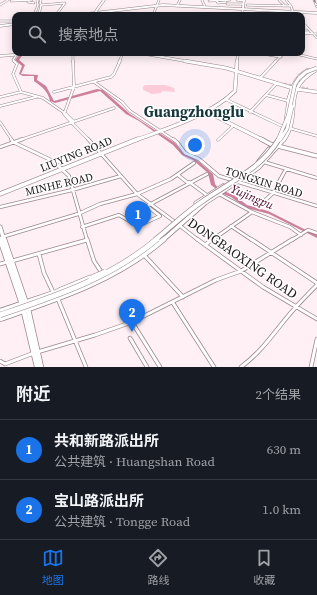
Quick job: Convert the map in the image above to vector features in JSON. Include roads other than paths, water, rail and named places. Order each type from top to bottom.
[{"type":"highway","points":[[0,317],[100,277],[144,252],[202,201],[244,175],[257,165],[282,134],[287,120],[294,83],[300,75],[317,68]]},
{"type":"highway","points":[[276,145],[287,126],[296,82],[305,73],[317,68]]},
{"type":"highway","points":[[282,134],[290,95]]},
{"type":"highway","points":[[0,317],[84,287],[134,260],[163,237],[196,207],[216,193],[246,176],[259,166],[287,132],[293,106]]},
{"type":"highway","points":[[53,293],[98,275],[144,252]]},
{"type":"main road","points":[[96,12],[105,0]]},
{"type":"main road","points":[[243,10],[244,2]]},
{"type":"main road","points":[[110,12],[157,6],[205,7],[278,12]]},
{"type":"main road","points":[[305,14],[317,13]]},
{"type":"main road","points":[[0,26],[12,24]]},
{"type":"main road","points":[[0,55],[12,54]]},
{"type":"main road","points":[[154,56],[237,71],[294,87]]},
{"type":"main road","points":[[160,56],[237,71],[277,83]]},
{"type":"main road","points":[[227,100],[235,92],[238,56]]},
{"type":"main road","points":[[0,311],[103,275],[136,261],[176,223],[180,216],[215,190],[232,181],[250,168],[276,145],[284,127],[290,95],[294,87],[302,77],[317,68]]},
{"type":"main road","points":[[236,76],[247,75],[317,92]]},
{"type":"main road","points":[[268,79],[284,84]]},
{"type":"main road","points":[[0,317],[26,310],[83,289],[131,258],[176,223],[212,198],[249,176],[264,162],[290,128],[294,110],[294,87]]},
{"type":"main road","name":"LIUYING ROAD","points":[[0,194],[205,111],[227,100]]},
{"type":"main road","points":[[205,111],[233,126],[276,145],[317,156]]},
{"type":"main road","points":[[0,227],[1,238],[24,303],[41,367]]},
{"type":"main road","points":[[36,352],[36,367]]},
{"type":"street","points":[[0,5],[7,0]]},
{"type":"street","points":[[24,0],[24,2],[34,3]]},
{"type":"street","points":[[9,3],[13,1],[32,0]]},
{"type":"street","points":[[40,0],[42,5],[40,12]]},
{"type":"street","points":[[154,12],[159,0]]},
{"type":"street","points":[[178,6],[180,0]]},
{"type":"street","points":[[202,0],[205,7]]},
{"type":"street","points":[[209,2],[231,0],[236,6]]},
{"type":"street","points":[[237,0],[244,2]]},
{"type":"street","points":[[314,0],[317,7]]},
{"type":"street","points":[[28,2],[37,1],[38,5],[35,12]]},
{"type":"street","points":[[227,4],[244,2]]},
{"type":"street","points":[[282,3],[287,2]]},
{"type":"street","points":[[247,5],[264,6],[287,2]]},
{"type":"street","points":[[287,2],[291,6],[292,12]]},
{"type":"street","points":[[38,5],[65,3],[58,12]]},
{"type":"street","points":[[282,3],[291,6]]},
{"type":"street","points":[[264,6],[264,11]]},
{"type":"street","points":[[0,21],[12,23]]},
{"type":"street","points":[[305,25],[317,38]]},
{"type":"street","points":[[305,30],[317,34]]},
{"type":"street","points":[[18,56],[13,60],[17,65],[13,74],[21,92]]},
{"type":"street","points":[[64,114],[74,86],[73,56]]},
{"type":"street","points":[[54,92],[94,82],[113,75],[122,56]]},
{"type":"street","points":[[260,78],[280,56]]},
{"type":"street","points":[[304,56],[317,59]]},
{"type":"street","name":"TONGXIN ROAD","points":[[94,82],[121,102],[131,112],[178,143],[185,153],[199,159],[215,174],[232,181],[317,206]]},
{"type":"street","points":[[250,112],[277,83]]},
{"type":"street","points":[[0,97],[21,92],[38,96],[51,103],[73,121],[72,123],[137,194],[150,204]]},
{"type":"street","points":[[266,95],[288,101]]},
{"type":"street","points":[[0,106],[38,96]]},
{"type":"street","points":[[227,100],[269,121],[284,127],[317,136]]},
{"type":"street","points":[[0,146],[114,108]]},
{"type":"street","points":[[0,122],[13,142],[53,160],[70,179],[86,240],[94,261],[103,275]]},
{"type":"street","points":[[218,140],[233,126]]},
{"type":"street","points":[[264,162],[317,178]]},
{"type":"street","points":[[1,238],[78,214],[100,204],[137,194],[178,175],[194,163]]},
{"type":"street","points":[[259,206],[273,193],[286,169]]},
{"type":"street","points":[[82,227],[119,215],[138,226],[160,216],[147,206],[207,174]]},
{"type":"street","points":[[178,175],[212,198]]},
{"type":"street","name":"MINHE ROAD","points":[[0,207],[72,190],[121,176]]},
{"type":"street","points":[[219,194],[231,198],[252,212],[306,232],[317,233]]},
{"type":"street","name":"DONGBAOXING ROAD","points":[[150,204],[241,271],[295,308],[317,319]]},
{"type":"street","points":[[205,245],[252,212]]},
{"type":"street","points":[[231,226],[317,284],[295,308],[268,343],[244,366]]},
{"type":"street","points":[[0,362],[5,364],[36,352],[75,342],[132,322],[225,276],[241,271],[306,232]]},
{"type":"street","points":[[0,264],[86,240]]},
{"type":"street","points":[[144,252],[183,297]]},
{"type":"street","points":[[39,254],[45,276],[53,293]]},
{"type":"street","points":[[58,298],[86,367]]},
{"type":"street","points":[[172,303],[214,367]]},
{"type":"street","points":[[132,322],[160,367]]},
{"type":"street","points":[[130,338],[147,367]]},
{"type":"street","points":[[311,367],[317,339]]},
{"type":"tunnel","points":[[284,84],[308,89]]},
{"type":"railway","points":[[314,0],[317,6]]},
{"type":"place","name":"共和新路派出所","points":[[138,234]]},
{"type":"place","name":"宝山路派出所","points":[[132,332]]},
{"type":"district","name":"Guangzhonglu","points":[[194,112]]},
{"type":"water label","name":"Yujingpu","points":[[252,197]]}]
